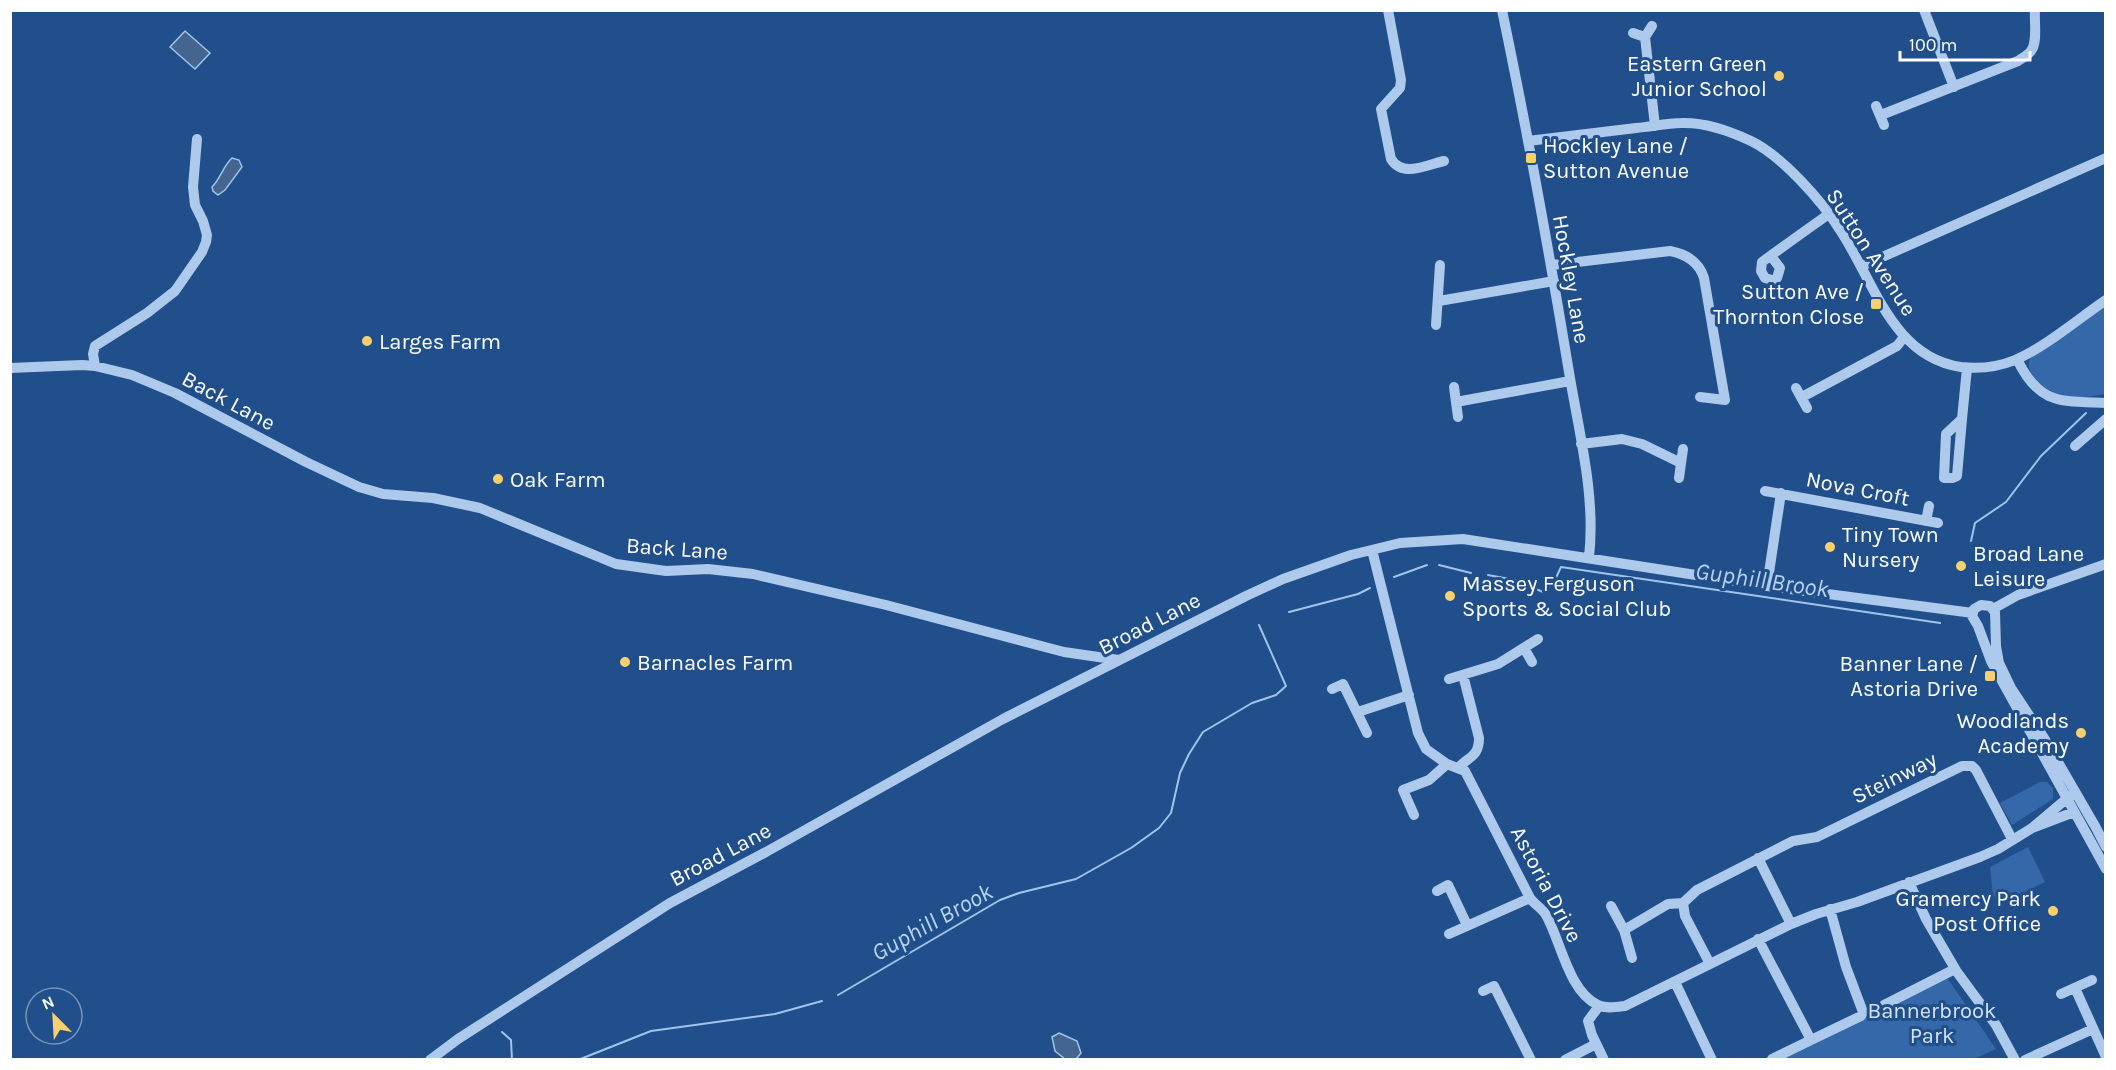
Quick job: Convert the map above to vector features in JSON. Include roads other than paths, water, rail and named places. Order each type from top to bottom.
[{"type":"street","points":[[1388,10],[1401,80],[1400,88],[1382,109],[1391,159],[1395,165],[1410,170],[1444,161]]},
{"type":"street","name":"Hockley Lane","points":[[1502,10],[1552,265],[1581,444],[1588,496],[1589,557]]},
{"type":"street","points":[[1924,10],[1954,87]]},
{"type":"street","points":[[1880,115],[1954,87],[2018,60],[2032,51],[2035,10]]},
{"type":"street","points":[[1652,26],[1645,37],[1655,126]]},
{"type":"street","points":[[1633,33],[1645,37]]},
{"type":"street","name":"Sutton Avenue","points":[[1528,141],[1682,123],[1716,128],[1752,142],[1791,172],[1829,214],[1862,266],[1886,312],[1904,337],[1914,347],[1938,361],[1967,368],[1993,366],[2017,359],[2106,300]]},
{"type":"street","points":[[95,366],[93,354],[95,346],[147,313],[175,291],[202,252],[207,235],[195,205],[193,186],[197,139]]},
{"type":"street","points":[[1862,266],[2106,158]]},
{"type":"street","points":[[1771,256],[1829,214]]},
{"type":"street","points":[[1552,265],[1670,251],[1685,255],[1700,267],[1704,278],[1725,400],[1700,397]]},
{"type":"street","points":[[1436,325],[1440,266]]},
{"type":"street","points":[[1439,301],[1554,281]]},
{"type":"street","points":[[1807,408],[1799,392],[1897,346],[1904,337]]},
{"type":"street","points":[[2017,359],[2033,385],[2044,395],[2060,400],[2106,403]]},
{"type":"street","name":"Back Lane","points":[[10,368],[95,366],[132,375],[166,388],[306,462],[359,487],[383,494],[433,498],[480,508],[616,564],[666,571],[708,569],[753,574],[886,605],[1064,652],[1120,660]]},
{"type":"street","points":[[1962,419],[1946,434],[1944,478],[1957,476],[1967,368]]},
{"type":"street","points":[[1456,402],[1570,381]]},
{"type":"street","points":[[1454,387],[1458,417]]},
{"type":"street","points":[[2075,446],[2106,419]]},
{"type":"street","points":[[1581,444],[1623,439],[1642,444],[1681,463]]},
{"type":"street","points":[[1679,478],[1683,449]]},
{"type":"street","name":"Nova Croft","points":[[1765,491],[1938,523]]},
{"type":"street","name":"Nova Croft","points":[[1767,586],[1781,494]]},
{"type":"street","name":"Nova Croft","points":[[1926,521],[1929,506]]},
{"type":"street","name":"Broad Lane","points":[[430,1059],[670,903],[1003,719],[1283,579],[1372,550],[1411,542],[1463,539],[1767,586],[1972,613]]},
{"type":"street","points":[[1372,550],[1418,733],[1426,749],[1447,764],[1459,767],[1479,748],[1479,738],[1463,675]]},
{"type":"street","points":[[1994,614],[2018,595],[2106,564]]},
{"type":"street","points":[[2106,847],[2096,826],[2071,795],[1991,661],[1978,626],[1973,620],[1972,613],[1981,604],[1990,606],[1994,614],[1999,663],[2011,688],[2057,762],[2071,795],[2074,812],[2106,869]]},
{"type":"street","points":[[1978,626],[1987,628],[1994,623],[1994,614]]},
{"type":"street","points":[[1449,679],[1498,664],[1538,639]]},
{"type":"street","points":[[1524,648],[1532,662]]},
{"type":"street","points":[[1332,689],[1343,684],[1367,733]]},
{"type":"street","points":[[1358,712],[1409,695]]},
{"type":"street","points":[[1414,815],[1400,785],[1429,780],[1447,764]]},
{"type":"street","name":"Steinway","points":[[1683,903],[1697,890],[1758,858],[1793,841],[1817,837],[1966,765],[1976,770],[2012,839]]},
{"type":"street","name":"Astoria Drive","points":[[1459,767],[1465,771],[1470,780],[1530,898],[1547,916],[1570,971],[1582,993],[1599,1006]]},
{"type":"street","points":[[2032,828],[2071,795]]},
{"type":"street","points":[[1604,1059],[1588,1021],[1599,1006],[1625,1006],[1791,924],[1980,857],[2032,828],[2074,812]]},
{"type":"street","points":[[1758,858],[1791,924]]},
{"type":"street","points":[[1437,891],[1459,880]]},
{"type":"street","points":[[1909,882],[1926,919],[1955,969],[1996,1024],[2015,1059]]},
{"type":"street","points":[[1448,885],[1467,926]]},
{"type":"street","points":[[1449,934],[1530,898]]},
{"type":"street","points":[[1624,930],[1668,903],[1683,903],[1685,916],[1710,964]]},
{"type":"street","points":[[1611,906],[1624,930],[1632,958]]},
{"type":"street","points":[[1772,1059],[1861,1016],[1863,1012],[1846,968],[1830,909]]},
{"type":"street","points":[[1758,939],[1811,1040]]},
{"type":"street","points":[[1884,1005],[1955,969]]},
{"type":"street","points":[[1483,992],[1505,980]]},
{"type":"street","points":[[2061,994],[2092,980]]},
{"type":"street","points":[[1675,982],[1712,1059]]},
{"type":"street","points":[[1494,986],[1531,1059]]},
{"type":"street","points":[[2075,988],[2106,1057]]},
{"type":"street","points":[[2025,1059],[2093,1029]]},
{"type":"street","points":[[1565,1059],[1596,1044]]},
{"type":"waterway","name":"Guphill Brook","points":[[1971,541],[1975,523],[2006,502],[2041,456],[2086,413]]},
{"type":"waterway","points":[[1394,577],[1427,565]]},
{"type":"waterway","points":[[1439,565],[1471,573]]},
{"type":"waterway","name":"Guphill Brook","points":[[1488,575],[1515,580],[1543,592],[1554,582],[1561,567],[1940,623]]},
{"type":"waterway","name":"Guphill Brook","points":[[1289,612],[1358,594],[1370,588]]},
{"type":"waterway","name":"Guphill Brook","points":[[838,995],[1000,900],[1076,879],[1131,848],[1159,828],[1171,813],[1180,773],[1203,732],[1252,703],[1276,695],[1286,686],[1259,625]]},
{"type":"waterway","points":[[578,1060],[651,1031],[775,1014],[822,1001]]},
{"type":"waterway","points":[[502,1032],[511,1040],[512,1060]]},
{"type":"place","name":"Eastern Green Junior School","points":[[1779,76]]},
{"type":"place","name":"Hockley Lane / Sutton Avenue","points":[[1531,158]]},
{"type":"place","name":"Sutton Ave / Thornton Close","points":[[1876,304]]},
{"type":"place","name":"Larges Farm","points":[[367,341]]},
{"type":"place","name":"Oak Farm","points":[[498,479]]},
{"type":"place","name":"Tiny Town Nursery","points":[[1830,547]]},
{"type":"place","name":"Broad Lane Leisure","points":[[1961,566]]},
{"type":"place","name":"Massey Ferguson Sports & Social Club","points":[[1450,596]]},
{"type":"place","name":"Barnacles Farm","points":[[625,662]]},
{"type":"place","name":"Banner Lane / Astoria Drive","points":[[1990,676]]},
{"type":"place","name":"Woodlands Academy","points":[[2081,733]]},
{"type":"place","name":"Gramercy Park Post Office","points":[[2053,911]]},
{"type":"park label","name":"Bannerbrook Park","points":[[1932,1022]]}]
